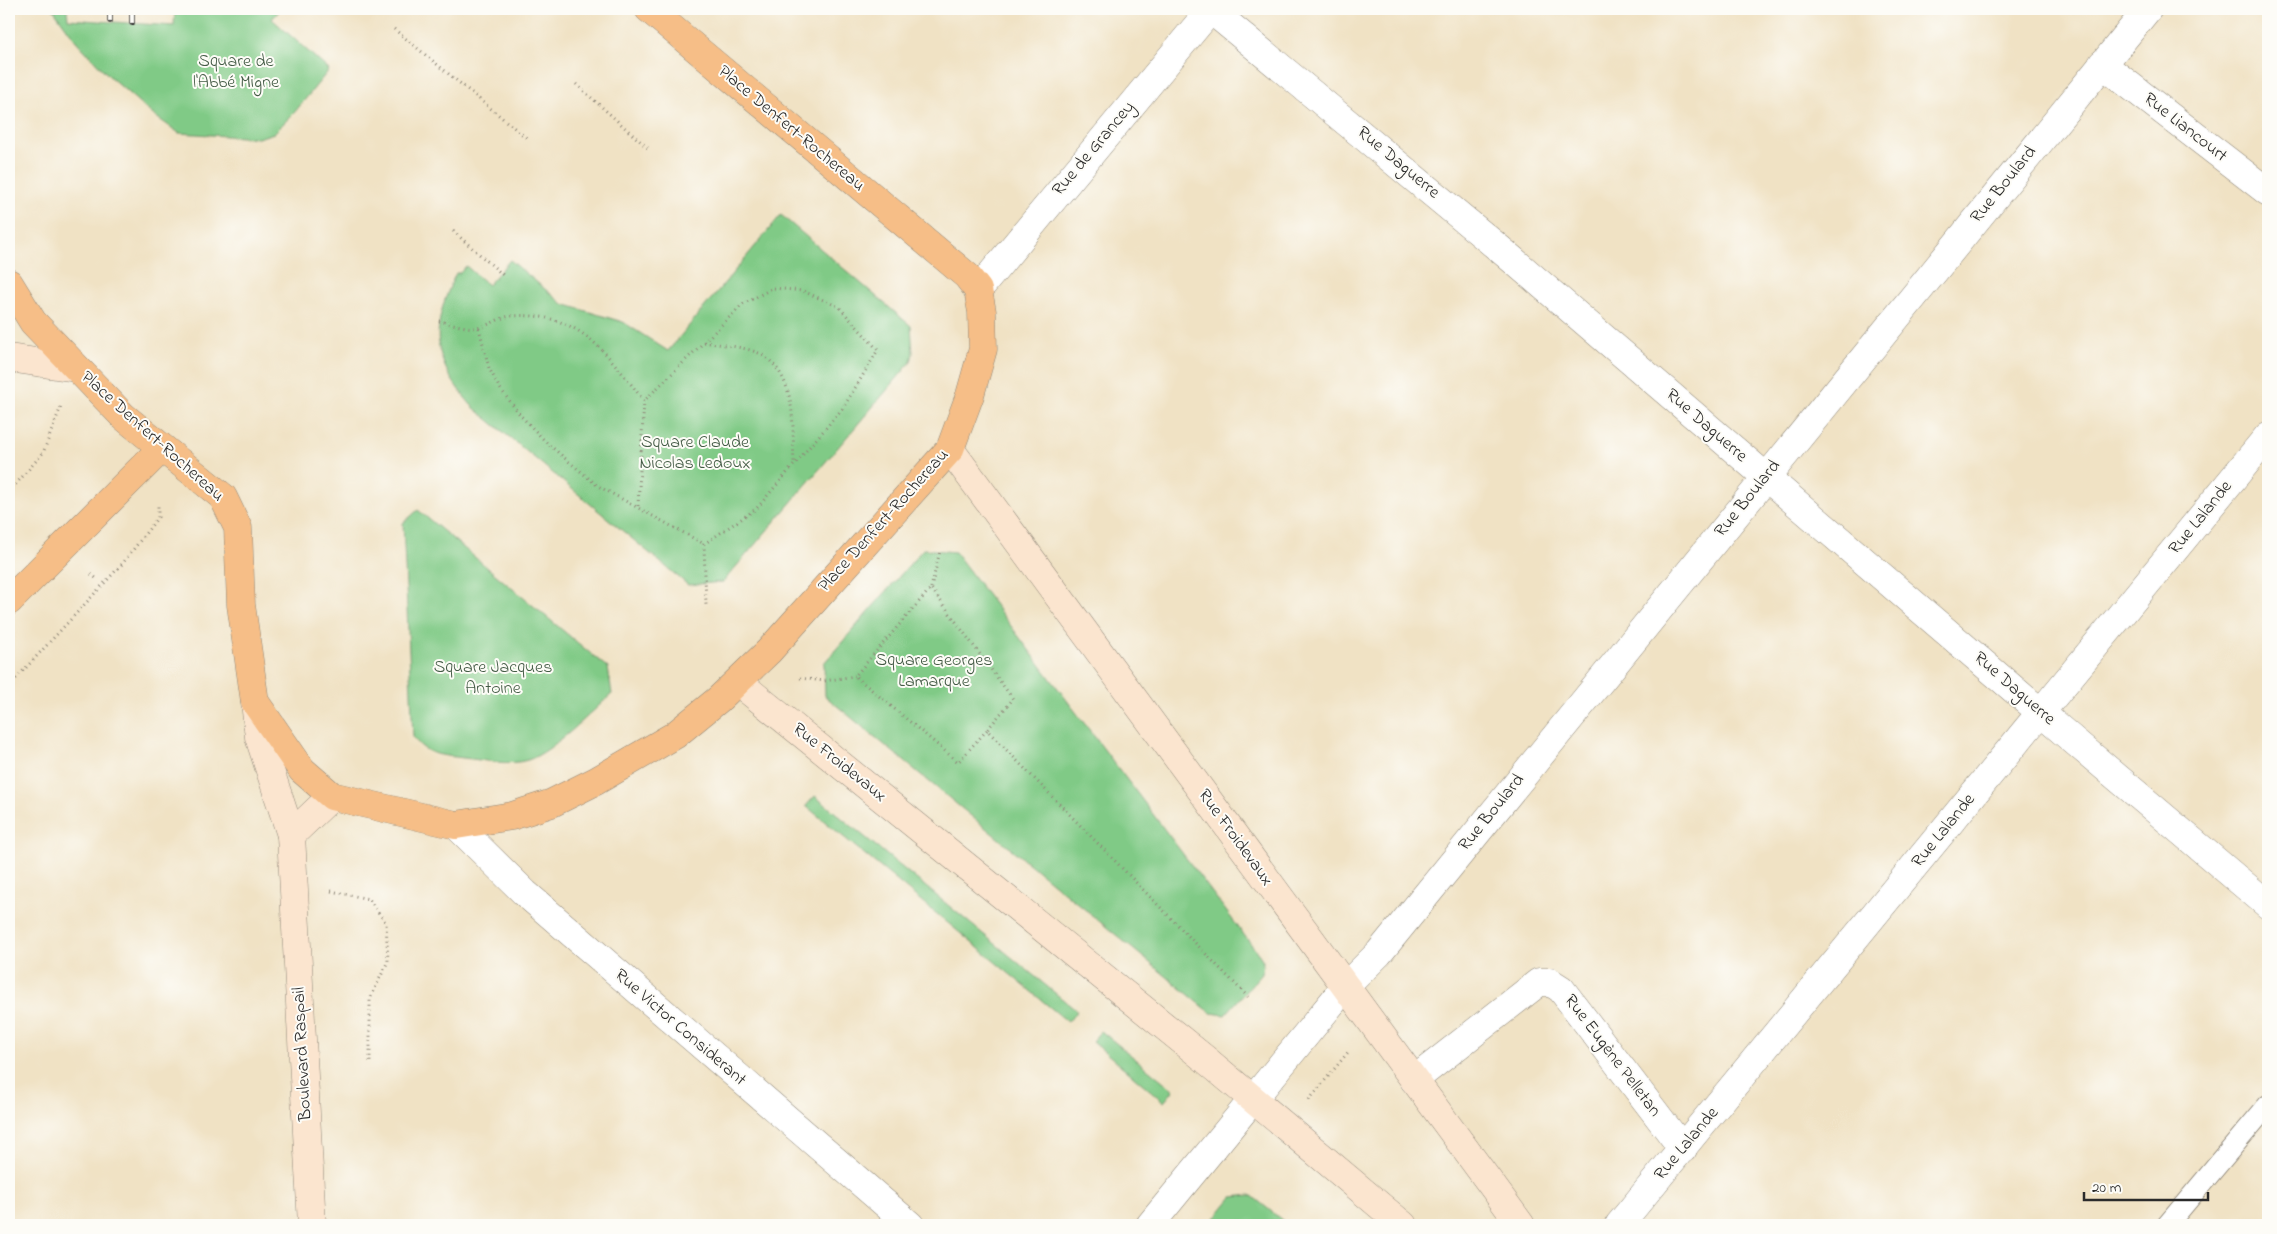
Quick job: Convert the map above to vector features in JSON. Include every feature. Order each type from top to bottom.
[{"type":"main road","name":"Place Denfert-Rochereau","points":[[254,702],[302,770],[332,796],[456,825],[512,816],[552,803],[675,735],[738,682],[950,449],[970,395],[983,349],[982,312],[978,290],[961,271],[649,9]]},
{"type":"main road","name":"Place Denfert-Rochereau","points":[[9,283],[33,322],[123,416],[223,497],[238,528],[242,605],[259,737],[291,835]]},
{"type":"main road","points":[[9,358],[76,368]]},
{"type":"main road","points":[[9,600],[162,448]]},
{"type":"main road","name":"Rue Froidevaux","points":[[950,449],[1521,1225]]},
{"type":"main road","name":"Rue Froidevaux","points":[[738,682],[1252,1098],[1403,1225]]},
{"type":"main road","points":[[291,835],[332,796]]},
{"type":"main road","name":"Boulevard Raspail","points":[[291,835],[312,1225]]},
{"type":"street","name":"Rue de Grancey","points":[[978,290],[1210,9]]},
{"type":"street","name":"Rue Daguerre","points":[[1210,9],[1422,183],[2268,905]]},
{"type":"street","name":"Rue Boulard","points":[[1150,1225],[1252,1098],[1345,987],[1379,953],[2148,9]]},
{"type":"street","name":"Rue Liancourt","points":[[2102,64],[2268,192]]},
{"type":"street","name":"Rue Lalande","points":[[1619,1225],[2268,436]]},
{"type":"street","name":"Rue Victor Considerant","points":[[456,825],[525,893],[910,1225]]},
{"type":"street","name":"Rue Eugène Pelletan","points":[[1414,1080],[1539,982],[1550,982],[1561,989],[1683,1149]]},
{"type":"lane","points":[[2167,1225],[2268,1105]]},
{"type":"path","points":[[394,29],[530,140]]},
{"type":"path","points":[[576,84],[650,150]]},
{"type":"path","points":[[453,231],[503,275]]},
{"type":"path","points":[[644,401],[743,304],[773,288],[803,291],[839,307],[878,350],[844,408],[756,509],[704,544]]},
{"type":"path","points":[[439,321],[479,328],[510,316],[534,315],[573,326],[604,350],[644,401],[638,506]]},
{"type":"path","points":[[479,328],[489,368],[500,387],[521,416],[548,444],[598,486],[638,506],[704,544]]},
{"type":"path","points":[[704,342],[735,347],[764,356],[782,376],[791,403],[794,465]]},
{"type":"path","points":[[9,492],[43,453],[76,368]]},
{"type":"path","points":[[9,686],[123,563],[158,517],[162,448]]},
{"type":"path","points":[[704,544],[706,605]]},
{"type":"path","points":[[800,678],[824,681],[855,676],[931,588],[940,551]]},
{"type":"path","points":[[91,574],[97,579]]},
{"type":"path","points":[[855,676],[958,762],[987,730],[1013,699],[931,588]]},
{"type":"path","points":[[987,730],[1248,998]]},
{"type":"path","points":[[294,883],[368,899],[386,923],[388,962],[370,999],[370,1062]]},
{"type":"path","points":[[1303,1107],[1352,1048]]},
{"type":"green space","name":"Square de l'Abbé Migne","points":[[53,9],[67,9],[68,19],[174,26],[175,9],[281,9],[272,19],[329,70],[294,113],[274,133],[258,138],[179,133],[152,114],[108,75],[76,41]]},
{"type":"green space","name":"Square Claude Nicolas Ledoux","points":[[781,215],[911,326],[913,353],[911,362],[723,582],[688,585],[473,407],[459,390],[442,358],[439,343],[439,327],[442,311],[456,273],[460,273],[466,266],[488,285],[510,260],[563,304],[623,322],[668,351]]},
{"type":"green space","name":"Square Jacques Antoine","points":[[418,510],[608,668],[612,694],[560,740],[528,760],[496,762],[435,754],[423,748],[413,737],[403,523]]},
{"type":"green space","name":"Square Georges Lamarque","points":[[923,549],[955,552],[1260,956],[1263,961],[1262,973],[1225,1015],[1211,1013],[825,696],[824,663]]},
{"type":"green space","points":[[815,796],[1077,1011],[1068,1022],[806,806]]},
{"type":"green space","points":[[1101,1031],[1174,1090],[1164,1102],[1092,1041]]},
{"type":"green space","points":[[1251,1195],[1288,1225],[1209,1225],[1232,1197]]},
{"type":"railway","points":[[110,9],[110,21]]},
{"type":"railway","points":[[132,9],[132,23]]}]
